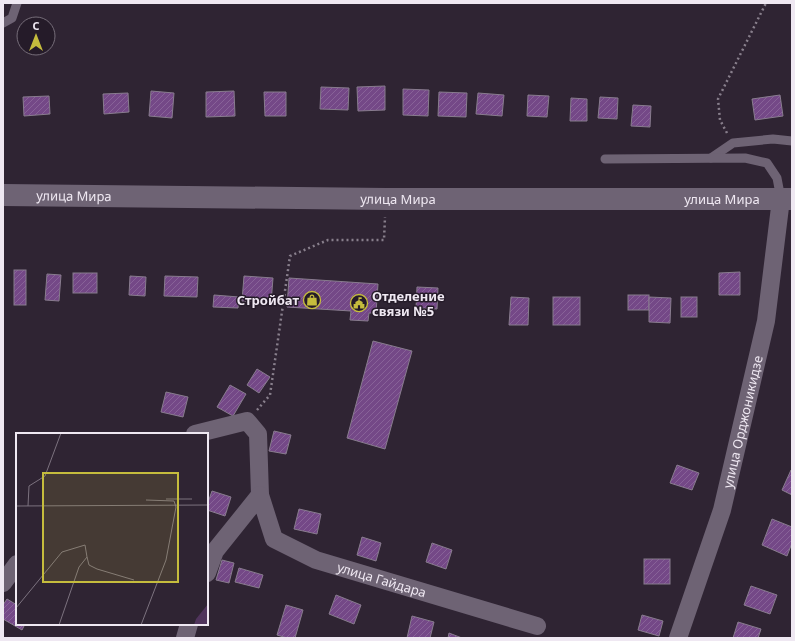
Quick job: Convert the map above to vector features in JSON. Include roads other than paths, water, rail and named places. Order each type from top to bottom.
[{"type":"main road","name":"улица Мира","points":[[3,195],[386,199],[786,199]]},
{"type":"street","name":"улица Орджоникидзе","points":[[678,638],[722,510],[766,321],[786,199]]},
{"type":"street","name":"улица Гайдара","points":[[199,433],[247,422],[258,434],[260,495],[274,539],[316,560],[538,626]]},
{"type":"street","points":[[208,570],[215,550],[260,495]]},
{"type":"street","points":[[3,583],[16,565]]},
{"type":"street","points":[[185,638],[189,625]]},
{"type":"lane","points":[[3,23],[12,18],[17,3]]},
{"type":"lane","points":[[711,158],[733,143],[773,139],[792,141]]},
{"type":"lane","points":[[605,159],[745,158],[767,163],[777,178],[786,199]]},
{"type":"place","name":"Стройбат","points":[[312,300]]},
{"type":"place","name":"Отделение связи №5","points":[[359,303]]}]
